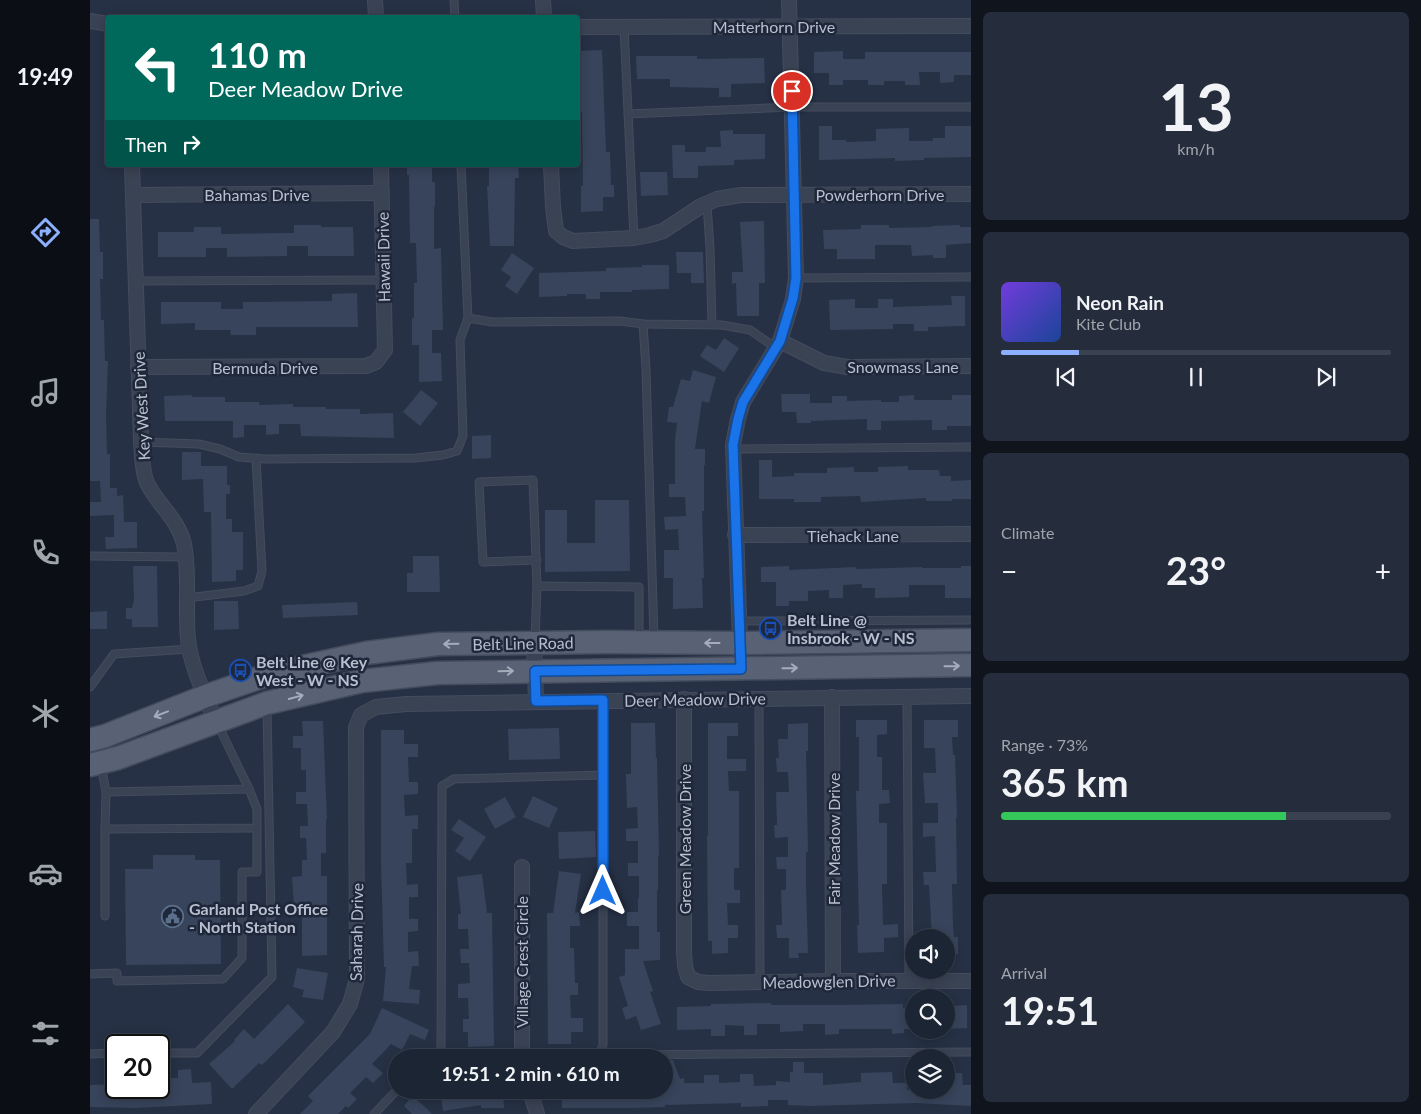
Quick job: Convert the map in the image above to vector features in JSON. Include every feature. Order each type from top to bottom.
[{"type":"main road","name":"Belt Line Road","points":[[90,740],[270,674],[366,653],[438,644],[647,642],[740,632],[971,640]]},
{"type":"main road","name":"Belt Line Road","points":[[95,764],[118,758],[267,703],[362,681],[438,673],[971,665]]},
{"type":"street","points":[[376,0],[376,15]]},
{"type":"street","points":[[543,0],[544,15]]},
{"type":"street","points":[[741,669],[733,449],[743,402],[778,344],[793,298],[796,278],[789,0]]},
{"type":"street","points":[[90,20],[105,23]]},
{"type":"street","name":"Matterhorn Drive","points":[[580,26],[971,26]]},
{"type":"street","name":"Key West Drive","points":[[132,167],[141,442],[146,482],[178,527],[184,544],[190,649],[192,660],[216,722]]},
{"type":"street","name":"Hawaii Drive","points":[[381,167],[385,350]]},
{"type":"street","name":"Powderhorn Drive","points":[[551,167],[556,231],[563,237],[573,241],[634,238],[663,231],[687,214],[717,199],[741,195],[971,194]]},
{"type":"street","name":"Bahamas Drive","points":[[133,195],[382,193]]},
{"type":"street","name":"Snowmass Lane","points":[[778,344],[824,363],[847,367],[971,366]]},
{"type":"street","name":"Bermuda Drive","points":[[138,367],[366,366],[376,362],[385,350]]},
{"type":"street","name":"Tiehack Lane","points":[[735,535],[971,534]]},
{"type":"street","points":[[534,643],[536,701]]},
{"type":"street","name":"Deer Meadow Drive","points":[[361,715],[376,707],[406,704],[971,696]]},
{"type":"street","name":"Fair Meadow Drive","points":[[832,697],[833,980]]},
{"type":"street","name":"Green Meadow Drive","points":[[684,699],[684,952],[688,977]]},
{"type":"street","name":"Saharah Drive","points":[[256,1114],[333,1032],[350,1004],[357,979],[356,726],[361,715]]},
{"type":"street","name":"Village Crest Circle","points":[[522,867],[522,1049]]},
{"type":"street","name":"Meadowglen Drive","points":[[688,977],[698,982],[709,983],[833,980],[971,981]]},
{"type":"street","points":[[533,1099],[537,1114]]},
{"type":"lane","points":[[454,0],[455,15]]},
{"type":"lane","points":[[624,26],[634,238]]},
{"type":"lane","points":[[628,114],[792,107],[971,106]]},
{"type":"lane","points":[[141,442],[199,444],[220,449],[239,457],[256,458],[415,458],[443,455],[457,451],[463,436],[460,340],[468,318],[461,167]]},
{"type":"lane","points":[[707,204],[712,325]]},
{"type":"lane","points":[[796,278],[971,277]]},
{"type":"lane","points":[[136,282],[384,280]]},
{"type":"lane","points":[[468,318],[492,322],[620,321],[643,324],[722,325],[750,330],[778,344]]},
{"type":"lane","points":[[643,324],[646,369],[647,642]]},
{"type":"lane","points":[[733,449],[971,447]]},
{"type":"lane","points":[[186,598],[244,591],[258,586],[262,571],[256,458]]},
{"type":"lane","points":[[534,643],[537,560],[533,480],[480,482],[483,562],[537,560]]},
{"type":"lane","points":[[90,556],[185,557]]},
{"type":"lane","points":[[537,586],[639,587],[647,642]]},
{"type":"lane","points":[[740,632],[971,620]]},
{"type":"lane","points":[[90,687],[114,654],[190,649]]},
{"type":"lane","points":[[907,696],[909,980]]},
{"type":"lane","points":[[759,698],[760,981]]},
{"type":"lane","points":[[602,1049],[604,1045],[603,700]]},
{"type":"lane","points":[[170,1053],[197,1053],[272,977],[267,703]]},
{"type":"lane","points":[[90,974],[117,973],[118,981],[224,979],[242,958],[242,872],[257,872],[257,809],[216,722]]},
{"type":"lane","points":[[95,764],[106,792],[105,916]]},
{"type":"lane","points":[[437,1049],[442,786],[454,779],[603,776]]},
{"type":"lane","points":[[106,792],[249,790]]},
{"type":"lane","points":[[105,829],[256,828]]},
{"type":"lane","points":[[673,1055],[971,1052]]},
{"type":"lane","points":[[90,1054],[105,1053]]},
{"type":"lane","points":[[374,1114],[388,1099]]},
{"type":"building","points":[[602,50],[606,152],[610,152],[611,185],[614,185],[614,197],[603,197],[603,211],[581,212],[581,186],[583,186],[580,51]]},
{"type":"building","points":[[843,51],[843,59],[865,59],[865,52],[971,52],[971,75],[954,75],[954,82],[940,83],[940,72],[919,72],[920,85],[905,85],[905,81],[884,81],[884,85],[868,85],[868,80],[843,80],[843,85],[829,85],[829,73],[814,73],[814,52]]},
{"type":"building","points":[[636,56],[697,56],[697,59],[764,58],[765,83],[731,84],[731,97],[719,97],[719,88],[670,87],[670,79],[637,79]]},
{"type":"building","points":[[819,126],[832,126],[832,140],[846,140],[846,142],[876,141],[876,129],[909,128],[909,141],[933,141],[933,138],[945,138],[945,126],[971,126],[971,157],[895,161],[895,158],[819,160]]},
{"type":"building","points":[[733,130],[733,134],[765,134],[765,159],[734,160],[734,165],[698,166],[698,178],[673,178],[672,145],[685,145],[685,152],[706,152],[706,147],[721,147],[720,131]]},
{"type":"building","points":[[407,167],[432,167],[432,182],[435,182],[434,249],[441,248],[443,330],[432,330],[432,353],[441,353],[442,381],[419,382],[419,345],[412,345],[414,283],[417,283],[416,243],[410,243],[409,175],[407,175]]},
{"type":"building","points":[[489,167],[518,167],[519,178],[515,178],[514,246],[490,246],[487,186],[489,186]]},
{"type":"building","points":[[640,172],[667,172],[668,195],[641,196]]},
{"type":"building","points":[[90,219],[99,219],[100,252],[103,252],[103,279],[100,279],[101,320],[104,320],[105,361],[108,361],[106,414],[107,454],[110,454],[110,488],[117,488],[117,496],[123,495],[124,522],[137,522],[137,548],[106,549],[105,537],[114,537],[114,515],[90,516],[90,502],[101,502],[100,481],[90,481]]},
{"type":"building","points":[[764,221],[765,283],[759,283],[759,316],[737,316],[736,283],[732,284],[732,272],[743,272],[740,222]]},
{"type":"building","points":[[294,225],[353,227],[354,256],[308,256],[308,246],[287,246],[287,256],[227,257],[227,248],[206,248],[206,257],[158,257],[158,232],[194,232],[194,227],[221,227],[221,234],[294,233]]},
{"type":"building","points":[[861,225],[889,225],[889,228],[960,225],[960,227],[971,227],[971,243],[946,245],[946,258],[933,258],[933,255],[912,256],[911,245],[875,245],[875,259],[837,259],[837,249],[824,249],[823,230],[861,229]]},
{"type":"building","points":[[676,252],[703,252],[704,283],[691,283],[691,273],[677,273]]},
{"type":"building","points":[[512,253],[534,268],[517,294],[505,286],[511,277],[501,270]]},
{"type":"building","points":[[642,265],[669,265],[669,289],[600,292],[600,299],[586,299],[586,294],[539,297],[539,273],[606,271],[606,268],[642,267]]},
{"type":"building","points":[[357,293],[358,327],[256,327],[256,335],[231,335],[230,330],[195,330],[195,323],[161,324],[161,302],[221,302],[221,309],[243,309],[243,302],[332,301],[332,294]]},
{"type":"building","points":[[951,296],[965,296],[965,326],[928,327],[928,331],[914,331],[914,324],[893,324],[893,329],[830,330],[829,300],[855,299],[855,308],[878,308],[878,299],[893,299],[893,307],[952,305]]},
{"type":"building","points":[[724,338],[739,348],[724,372],[700,356],[707,345],[716,350]]},
{"type":"building","points":[[693,370],[716,377],[709,403],[702,401],[695,449],[705,449],[704,511],[702,511],[703,608],[673,609],[673,578],[664,578],[664,550],[679,550],[678,529],[665,530],[664,517],[686,516],[685,497],[669,497],[669,484],[675,484],[677,423],[667,422],[669,407],[673,407],[681,379],[690,381]]},
{"type":"building","points":[[421,390],[438,403],[420,426],[403,412]]},
{"type":"building","points":[[781,394],[810,394],[810,403],[832,403],[832,396],[847,396],[847,401],[881,400],[881,402],[899,402],[899,396],[914,395],[914,400],[952,400],[952,395],[971,395],[971,426],[947,426],[947,430],[932,430],[932,420],[881,421],[881,430],[867,430],[867,419],[797,423],[796,412],[782,412]]},
{"type":"building","points":[[192,395],[192,397],[225,397],[225,402],[259,402],[259,405],[293,404],[293,407],[326,407],[326,409],[360,409],[360,414],[393,413],[394,438],[301,436],[300,424],[279,424],[279,434],[266,435],[266,425],[244,425],[244,437],[233,438],[233,421],[165,421],[164,396]]},
{"type":"building","points":[[491,435],[491,458],[472,459],[472,436]]},
{"type":"building","points":[[182,452],[201,452],[201,466],[227,466],[227,485],[230,485],[230,494],[226,494],[226,519],[232,519],[232,532],[243,532],[243,570],[236,570],[236,581],[212,582],[211,512],[204,512],[203,479],[182,480]]},
{"type":"building","points":[[759,460],[772,460],[772,477],[794,476],[794,473],[827,473],[827,468],[854,467],[854,472],[878,472],[878,467],[908,466],[908,470],[939,470],[940,476],[951,476],[951,481],[971,480],[971,499],[926,501],[926,498],[861,502],[860,496],[821,497],[821,502],[794,502],[794,499],[759,499]]},
{"type":"building","points":[[595,500],[629,500],[630,571],[545,572],[545,510],[567,510],[567,543],[595,543]]},
{"type":"building","points":[[413,556],[439,556],[440,592],[407,592],[407,573],[413,573]]},
{"type":"building","points":[[133,566],[157,566],[158,627],[132,627],[132,619],[126,619],[126,608],[132,608],[134,600]]},
{"type":"building","points":[[789,566],[789,570],[856,567],[856,569],[961,568],[961,566],[971,566],[971,598],[945,598],[945,585],[909,585],[909,597],[875,598],[875,588],[862,588],[862,584],[843,585],[843,598],[829,598],[829,590],[808,591],[808,601],[789,601],[789,606],[776,606],[776,582],[761,582],[761,567]]},
{"type":"building","points":[[214,601],[238,601],[239,629],[214,630]]},
{"type":"building","points":[[357,602],[358,615],[283,618],[282,605]]},
{"type":"building","points":[[107,611],[107,629],[90,629],[90,612]]},
{"type":"building","points":[[856,720],[887,720],[887,734],[877,735],[877,757],[882,757],[882,790],[889,790],[890,803],[879,804],[879,823],[887,823],[887,884],[882,884],[883,925],[898,924],[898,937],[884,938],[884,952],[858,953],[856,791],[859,791],[859,737],[856,737]]},
{"type":"building","points":[[924,720],[958,720],[958,737],[952,737],[953,755],[955,755],[957,818],[957,884],[952,884],[953,929],[931,929],[929,885],[924,885],[923,872],[936,872],[935,836],[923,837],[923,823],[938,823],[938,803],[925,803],[923,773],[936,773],[935,748],[924,748]]},
{"type":"building","points":[[302,721],[323,721],[327,819],[326,853],[321,853],[321,876],[327,876],[327,955],[302,956],[302,906],[294,906],[292,877],[302,876],[302,860],[307,860],[306,838],[300,838],[300,826],[308,826],[307,804],[296,804],[296,792],[306,792],[306,770],[301,770],[301,748],[293,748],[293,736],[303,736]]},
{"type":"building","points":[[631,723],[655,723],[657,758],[659,856],[657,932],[660,932],[660,960],[643,961],[653,991],[650,992],[661,1024],[641,1030],[636,1016],[626,1020],[622,1008],[628,1006],[619,977],[625,975],[625,949],[639,949],[639,926],[627,926],[627,912],[638,912],[639,898],[639,876],[628,876],[628,863],[638,863],[638,841],[626,841],[626,829],[638,828],[637,807],[627,808],[626,774],[631,774]]},
{"type":"building","points":[[708,723],[738,723],[738,736],[727,736],[727,759],[746,759],[746,771],[728,771],[729,791],[739,791],[739,868],[734,868],[734,890],[740,890],[740,903],[727,903],[728,925],[738,925],[738,938],[728,938],[728,953],[712,954],[712,941],[708,941]]},
{"type":"building","points":[[808,723],[808,751],[806,751],[808,852],[806,852],[806,885],[808,953],[798,953],[799,958],[789,958],[789,938],[777,938],[776,925],[782,925],[781,890],[786,890],[786,869],[777,869],[776,857],[788,857],[788,837],[775,838],[774,825],[777,825],[776,792],[789,792],[788,772],[777,772],[776,758],[779,758],[778,739],[788,739],[788,724]]},
{"type":"building","points":[[559,728],[560,759],[509,760],[508,729]]},
{"type":"building","points":[[381,730],[404,730],[404,744],[418,744],[418,757],[408,757],[409,782],[418,782],[418,794],[404,795],[405,816],[418,815],[418,829],[412,829],[412,863],[406,863],[407,885],[418,884],[418,897],[409,897],[409,919],[418,919],[418,931],[408,932],[408,952],[418,951],[419,966],[412,966],[409,989],[420,990],[419,1004],[383,1001],[386,967],[384,967],[381,864]]},
{"type":"building","points":[[533,796],[558,808],[549,828],[523,817]]},
{"type":"building","points":[[505,797],[516,817],[495,829],[484,809]]},
{"type":"building","points":[[459,819],[486,837],[470,861],[455,851],[464,838],[451,830]]},
{"type":"building","points":[[595,831],[596,857],[559,859],[558,832]]},
{"type":"building","name":"Garland Post Office - North Station","points":[[153,855],[195,855],[195,860],[220,860],[221,964],[126,965],[125,869],[153,869]]},
{"type":"building","points":[[559,871],[581,874],[575,913],[579,912],[580,926],[570,926],[570,948],[574,948],[575,983],[578,983],[578,995],[570,995],[571,1018],[583,1018],[583,1032],[571,1032],[571,1044],[548,1044],[547,913],[553,913]]},
{"type":"building","points":[[482,874],[487,913],[492,913],[494,1046],[468,1047],[468,1032],[463,1032],[463,1019],[469,1019],[468,998],[458,998],[458,984],[470,983],[469,963],[461,963],[460,949],[469,949],[468,929],[458,929],[458,914],[461,914],[457,877]]},
{"type":"building","points":[[955,937],[958,937],[958,954],[955,954]]},
{"type":"building","points":[[297,968],[328,973],[323,1000],[302,997],[304,990],[293,987]]},
{"type":"building","points":[[288,1004],[305,1022],[262,1065],[259,1063],[232,1089],[209,1064],[235,1041],[244,1029],[254,1039]]},
{"type":"building","points":[[711,1004],[903,1004],[903,1008],[905,1008],[905,1029],[904,1033],[892,1034],[892,1029],[839,1029],[839,1034],[825,1035],[825,1024],[803,1024],[803,1031],[780,1032],[780,1024],[757,1024],[757,1035],[744,1035],[744,1026],[725,1025],[725,1036],[711,1036],[711,1029],[677,1030],[677,1007],[711,1006]]},
{"type":"building","points":[[967,1005],[967,1028],[955,1029],[955,1006]]},
{"type":"building","points":[[382,1008],[429,1030],[425,1040],[410,1034],[402,1049],[391,1044],[372,1064],[383,1073],[373,1083],[366,1077],[350,1093],[357,1099],[348,1108],[346,1106],[338,1114],[300,1114],[313,1101],[308,1096],[370,1034]]},
{"type":"building","points":[[673,1060],[680,1079],[684,1078],[684,1083],[704,1083],[704,1075],[719,1075],[719,1083],[740,1082],[740,1074],[753,1074],[754,1086],[776,1085],[776,1081],[790,1082],[793,1062],[804,1062],[804,1073],[823,1073],[823,1085],[861,1082],[861,1073],[892,1072],[893,1083],[905,1083],[905,1099],[955,1099],[955,1073],[962,1073],[963,1085],[971,1085],[971,1106],[916,1103],[809,1106],[788,1105],[788,1100],[768,1100],[768,1106],[741,1107],[741,1103],[630,1108],[562,1108],[562,1099],[673,1099]]},
{"type":"building","points":[[191,1069],[192,1083],[211,1082],[212,1104],[136,1108],[90,1107],[90,1085],[105,1084],[105,1099],[170,1099],[170,1078],[178,1078],[178,1070]]},
{"type":"building","points":[[410,1099],[416,1099],[432,1114],[412,1114],[404,1106]]},
{"type":"building","points":[[441,1099],[504,1099],[504,1108],[481,1108],[481,1105],[443,1111]]},
{"type":"place","name":"Belt Line @ Insbrook - W - NS","points":[[771,628]]},
{"type":"place","name":"Belt Line @ Key West - W - NS","points":[[240,670]]},
{"type":"place","name":"Garland Post Office - North Station","points":[[173,917]]},
{"type":"route","points":[[603,891],[603,700],[536,701],[535,671],[741,669],[733,445],[743,402],[780,341],[793,298],[796,278],[792,91]]}]
